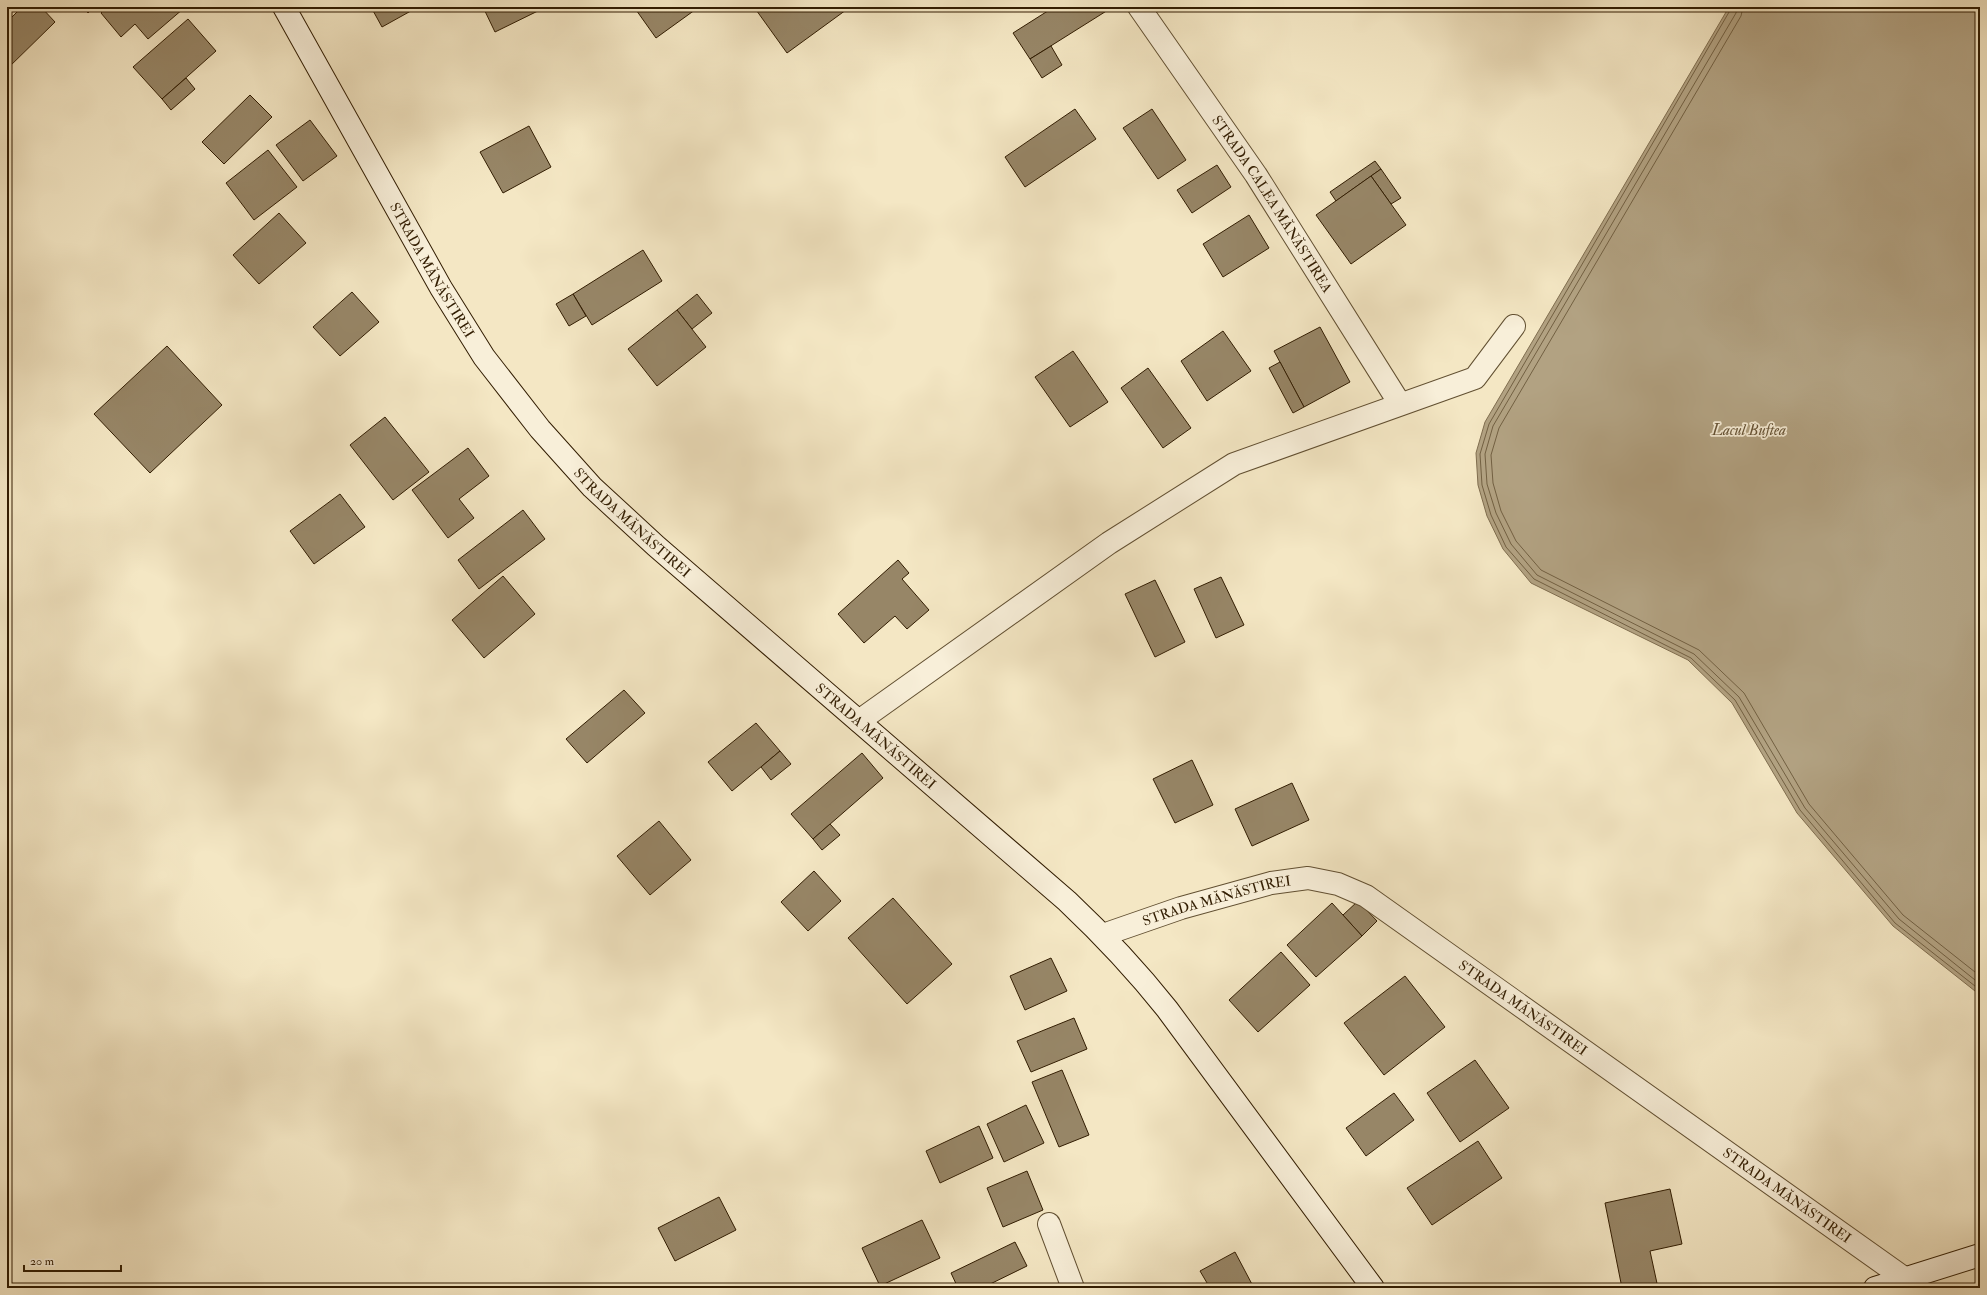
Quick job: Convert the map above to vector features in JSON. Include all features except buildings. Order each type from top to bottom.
[{"type":"street","name":"STRADA MĂNĂSTIREI","points":[[284,7],[441,288],[484,357],[540,430],[592,487],[645,535],[1067,901],[1103,935],[1136,970],[1167,1009],[1373,1288]]},
{"type":"street","name":"STRADA CALEA MĂNĂSTIREA","points":[[1138,7],[1256,175],[1400,404]]},
{"type":"street","points":[[859,721],[1109,543],[1234,464],[1475,378],[1514,326]]},
{"type":"street","name":"STRADA MĂNĂSTIREI","points":[[1103,935],[1181,908],[1271,883],[1308,878],[1338,884],[1366,896],[1904,1278]]},
{"type":"street","points":[[1049,1224],[1073,1288]]},
{"type":"street","points":[[1874,1288],[1980,1255]]},
{"type":"water","name":"Lacul Buftea","points":[[1729,7],[1980,7],[1980,995],[1893,926],[1797,813],[1732,703],[1688,660],[1531,583],[1503,549],[1487,516],[1478,485],[1476,453],[1485,422]]}]
